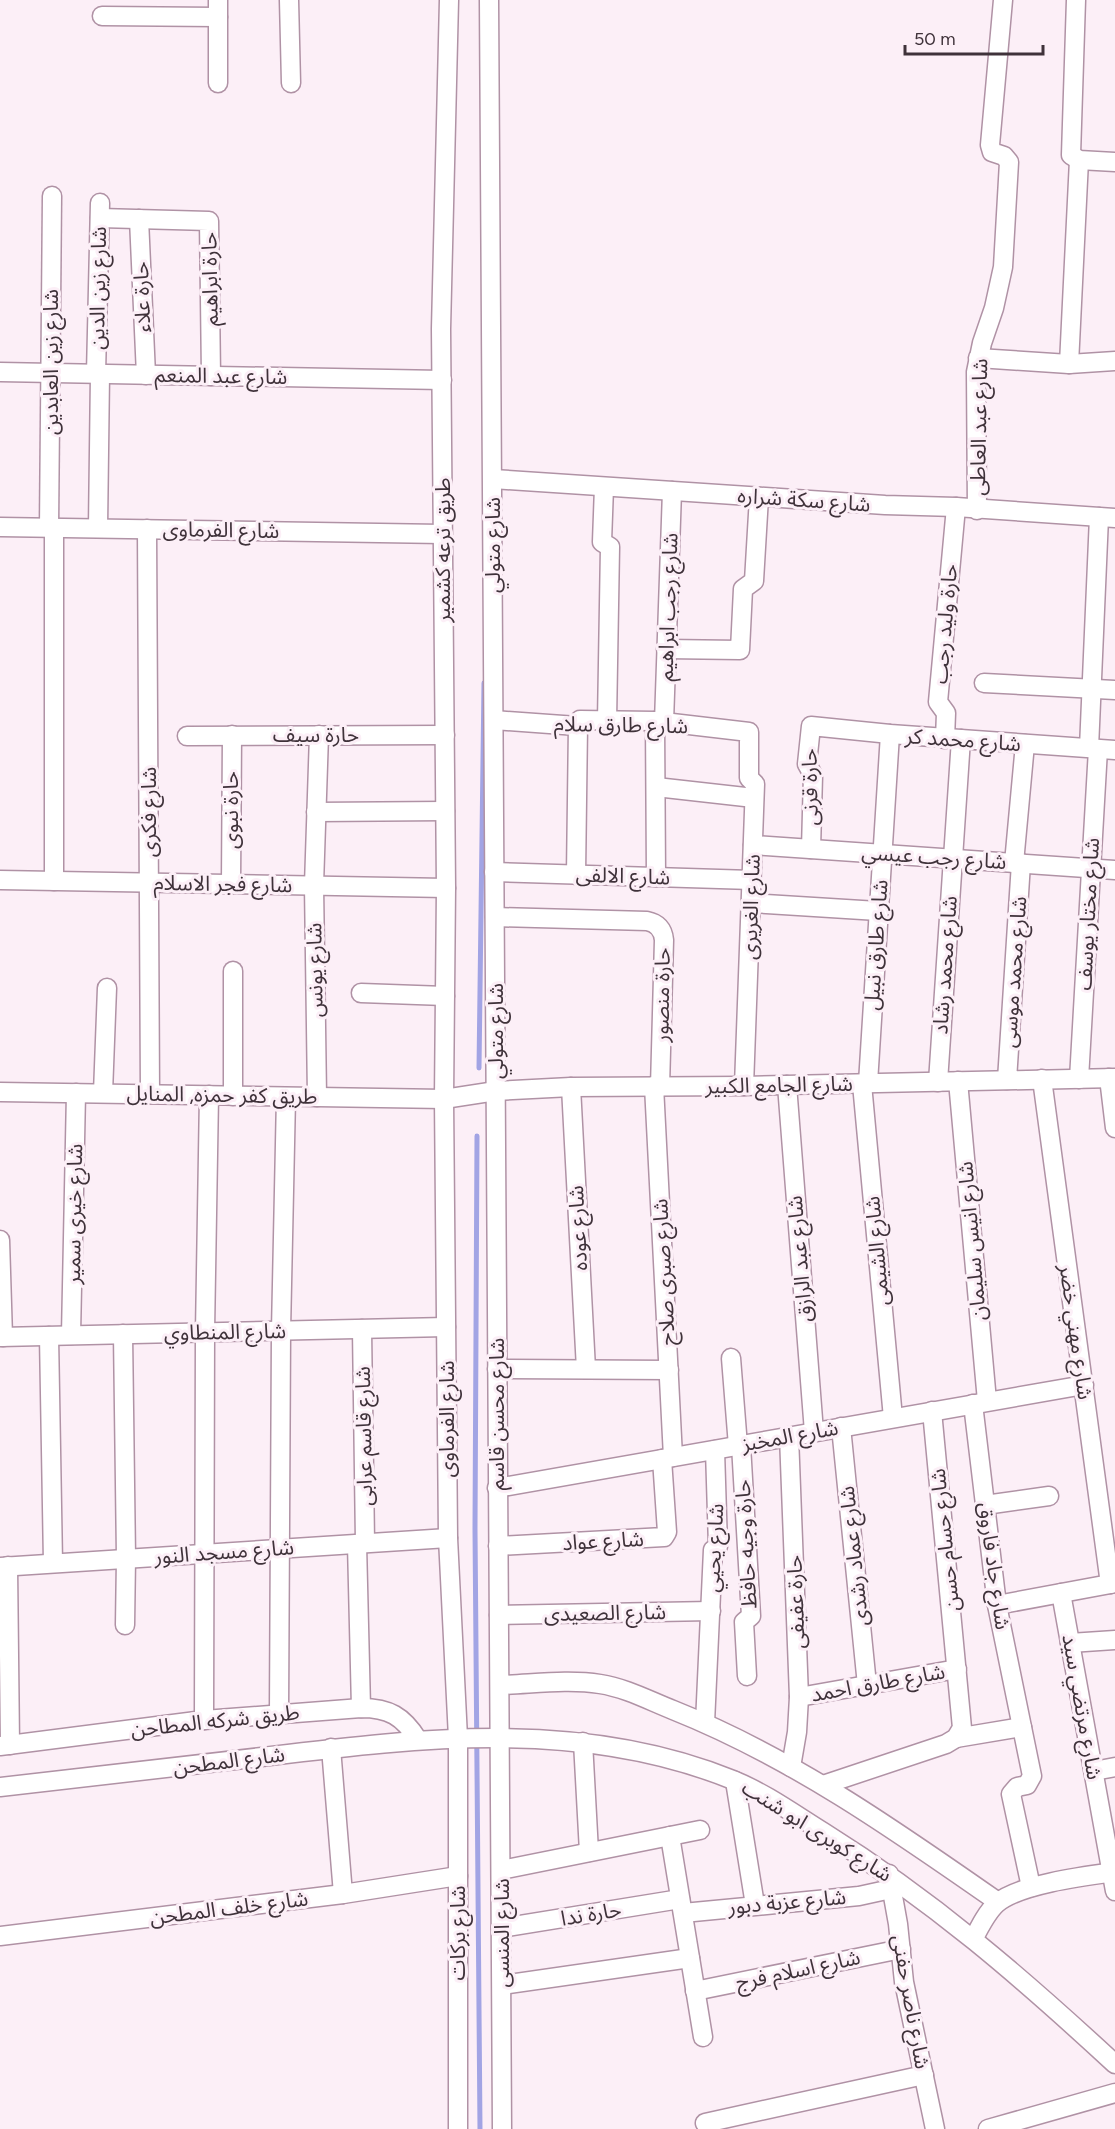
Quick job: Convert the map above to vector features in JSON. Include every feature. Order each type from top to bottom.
[{"type":"street","points":[[289,0],[291,83]]},
{"type":"street","name":"طريق ترعه كشمير","points":[[444,1099],[446,811],[442,380],[449,0]]},
{"type":"street","name":"شارع متولي","points":[[489,0],[496,1091]]},
{"type":"street","name":"شارع عبد العاطى","points":[[977,510],[976,379],[978,358],[999,287],[1005,246],[1009,162],[1004,156],[992,152],[990,145],[1003,0]]},
{"type":"street","points":[[1076,0],[1071,152],[1073,158],[1079,160],[1115,162]]},
{"type":"street","points":[[102,16],[218,8],[218,83]]},
{"type":"street","points":[[1069,364],[1079,160]]},
{"type":"street","name":"شارع زين العابدين","points":[[51,196],[54,881]]},
{"type":"street","name":"حارة ابراهيم","points":[[100,211],[139,219],[206,219],[210,223],[211,376]]},
{"type":"street","name":"شارع زين الدين","points":[[98,528],[100,211]]},
{"type":"street","name":"حارة علاء","points":[[139,219],[146,375]]},
{"type":"street","points":[[978,358],[1069,364],[1115,361]]},
{"type":"street","name":"شارع عبد المنعم","points":[[0,372],[442,380]]},
{"type":"street","name":"شارع سكة شراره","points":[[493,479],[1107,517]]},
{"type":"street","points":[[604,487],[602,542],[610,547],[607,721]]},
{"type":"street","name":"شارع رجب ابراهيم","points":[[656,877],[656,788],[666,649],[672,491]]},
{"type":"street","points":[[666,649],[740,650],[743,589],[754,581],[759,497]]},
{"type":"street","name":"حارة وليد رجب","points":[[953,739],[946,713],[938,702],[956,507]]},
{"type":"street","name":"شارع مختار يوسف","points":[[1079,1079],[1090,868],[1101,749],[1091,688],[1107,517]]},
{"type":"street","name":"شارع الفرماوى","points":[[0,527],[442,534]]},
{"type":"street","name":"شارع فكرى","points":[[147,529],[150,1094]]},
{"type":"street","points":[[984,683],[1115,690]]},
{"type":"street","name":"شارع طارق سلام","points":[[494,720],[578,725],[580,720],[659,722],[749,732]]},
{"type":"street","points":[[576,875],[578,725]]},
{"type":"street","name":"شارع محمد كر","points":[[811,726],[890,735],[1101,749]]},
{"type":"street","name":"حارة قرنى","points":[[811,726],[807,764],[813,775],[811,849]]},
{"type":"street","name":"شارع الغريرى","points":[[744,1086],[755,783],[749,778],[749,732]]},
{"type":"street","name":"حارة نبوى","points":[[231,735],[231,884]]},
{"type":"street","name":"شارع يونس","points":[[317,1097],[314,885],[319,735]]},
{"type":"street","name":"حارة سيف","points":[[187,736],[445,735]]},
{"type":"street","name":"شارع طارق نبيل","points":[[865,1084],[890,735]]},
{"type":"street","name":"شارع محمد رشاد","points":[[938,1082],[952,859],[953,739]]},
{"type":"street","name":"شارع محمد موسى","points":[[1007,1080],[1025,744]]},
{"type":"street","points":[[656,788],[754,798]]},
{"type":"street","points":[[316,812],[446,811]]},
{"type":"street","name":"شارع رجب عيسي","points":[[753,845],[1115,870]]},
{"type":"street","name":"شارع الالفى","points":[[494,872],[752,880]]},
{"type":"street","name":"شارع فجر الاسلام","points":[[0,880],[446,888]]},
{"type":"street","points":[[751,903],[879,911]]},
{"type":"street","name":"حارة منصور","points":[[495,917],[647,921],[657,925],[664,939],[657,1086]]},
{"type":"street","points":[[233,971],[233,1096]]},
{"type":"street","points":[[103,1093],[107,988]]},
{"type":"street","points":[[361,993],[445,996]]},
{"type":"street","points":[[1112,1078],[1115,1128]]},
{"type":"street","name":"شارع الجامع الكبير","points":[[444,1099],[496,1091],[571,1087],[865,1084],[1112,1078]]},
{"type":"street","name":"شارع مهني خضر","points":[[1042,1079],[1084,1385],[1107,1499],[1113,1584]]},
{"type":"street","name":"شارع انيس سليمان","points":[[958,1082],[980,1402]]},
{"type":"street","name":"شارع الشيمى","points":[[865,1084],[893,1418]]},
{"type":"street","name":"شارع عبد الرازق","points":[[786,1085],[814,1432]]},
{"type":"street","name":"شارع صبرى صلاح","points":[[657,1086],[669,1370],[668,1458]]},
{"type":"street","name":"شارع عوده","points":[[571,1087],[586,1369]]},
{"type":"street","name":"شارع محسن قاسم","points":[[496,1091],[497,1488],[501,1737]]},
{"type":"street","name":"طريق كفر حمزه, المنايل","points":[[0,1092],[444,1099]]},
{"type":"street","name":"شارع خيرى سمير","points":[[71,1335],[76,1093]]},
{"type":"street","points":[[204,1720],[205,1332],[209,1095]]},
{"type":"street","points":[[279,1714],[281,1330],[286,1096]]},
{"type":"street","name":"شارع الفرماوى","points":[[444,1099],[448,1538],[458,1738]]},
{"type":"street","points":[[0,1240],[2,1337]]},
{"type":"street","name":"شارع المنطاوي","points":[[2,1337],[446,1327]]},
{"type":"street","name":"شارع قاسم عرابى","points":[[361,1708],[362,1329]]},
{"type":"street","points":[[123,1334],[125,1625]]},
{"type":"street","points":[[49,1336],[53,1563]]},
{"type":"street","points":[[731,1358],[740,1445]]},
{"type":"street","points":[[497,1369],[669,1370]]},
{"type":"street","name":"شارع المخبز","points":[[497,1488],[1084,1385]]},
{"type":"street","name":"شارع جاد فاروق","points":[[980,1402],[985,1505],[998,1605],[1032,1776],[1027,1785],[1017,1787],[1011,1794],[1031,1887]]},
{"type":"street","name":"شارع حسام حسن","points":[[932,1411],[962,1723],[960,1734],[956,1738]]},
{"type":"street","name":"شارع عماد رشدى","points":[[841,1427],[867,1685]]},
{"type":"street","name":"حارة عفيفى","points":[[789,1436],[799,1697],[797,1732],[791,1767]]},
{"type":"street","name":"حارة وجيه حافظ","points":[[740,1445],[751,1616],[744,1622],[747,1676]]},
{"type":"street","name":"شارع يحيي","points":[[711,1611],[713,1550],[718,1546],[715,1450]]},
{"type":"street","name":"شارع عواد","points":[[498,1546],[664,1537],[667,1532],[668,1458]]},
{"type":"street","points":[[985,1505],[1049,1496]]},
{"type":"street","name":"شارع مسجد النور","points":[[4,1567],[448,1538]]},
{"type":"street","points":[[4,1567],[5,1745]]},
{"type":"street","points":[[998,1605],[1113,1584]]},
{"type":"street","name":"شارع مرتضي سيد","points":[[1061,1593],[1114,1872],[1115,1891]]},
{"type":"street","points":[[705,1723],[711,1611]]},
{"type":"street","name":"شارع الصعيدى","points":[[499,1615],[711,1611]]},
{"type":"street","points":[[1070,1643],[1115,1640]]},
{"type":"street","name":"شارع طارق احمد","points":[[799,1697],[957,1669]]},
{"type":"street","name":"شارع كوبرى ابو شنب","points":[[500,1685],[602,1684],[619,1688],[738,1737],[823,1785],[895,1830],[998,1902]]},
{"type":"street","name":"طريق شركه المطاحن","points":[[5,1745],[204,1720],[361,1708],[378,1708],[391,1712],[402,1719],[418,1740]]},
{"type":"street","points":[[823,1785],[946,1744],[956,1738],[1022,1727]]},
{"type":"street","name":"شارع كوبرى ابو شنب","points":[[458,1738],[501,1737],[583,1742],[660,1757],[735,1781],[782,1806],[974,1938],[1115,2064]]},
{"type":"street","name":"شارع المنسى","points":[[501,1737],[502,2129]]},
{"type":"street","name":"شارع المطحن","points":[[0,1787],[331,1748],[458,1738]]},
{"type":"street","name":"شارع بركات","points":[[458,1738],[458,2129]]},
{"type":"street","points":[[583,1742],[589,1852]]},
{"type":"street","points":[[331,1748],[343,1894]]},
{"type":"street","points":[[1094,1771],[1115,1767]]},
{"type":"street","points":[[735,1781],[755,1905]]},
{"type":"street","points":[[501,1870],[700,1830]]},
{"type":"street","points":[[670,1836],[703,2037]]},
{"type":"street","points":[[974,1938],[990,1910],[998,1902],[1031,1887],[1114,1872]]},
{"type":"street","name":"شارع خلف المطحن","points":[[0,1936],[343,1894],[458,1876]]},
{"type":"street","name":"شارع عزبة دبور","points":[[681,1906],[755,1905],[859,1896],[890,1882]]},
{"type":"street","name":"شارع ناصر حفنى","points":[[890,1882],[904,1982],[935,2129]]},
{"type":"street","name":"حارة ندا","points":[[501,1928],[681,1906]]},
{"type":"street","name":"شارع اسلام فرج","points":[[695,1991],[901,1948]]},
{"type":"street","points":[[502,1985],[690,1958]]},
{"type":"street","points":[[705,2123],[924,2075]]},
{"type":"street","points":[[988,2129],[1115,2093]]},
{"type":"waterway","points":[[479,1068],[484,683]]},
{"type":"waterway","points":[[477,1136],[475,1529],[480,2129]]}]
